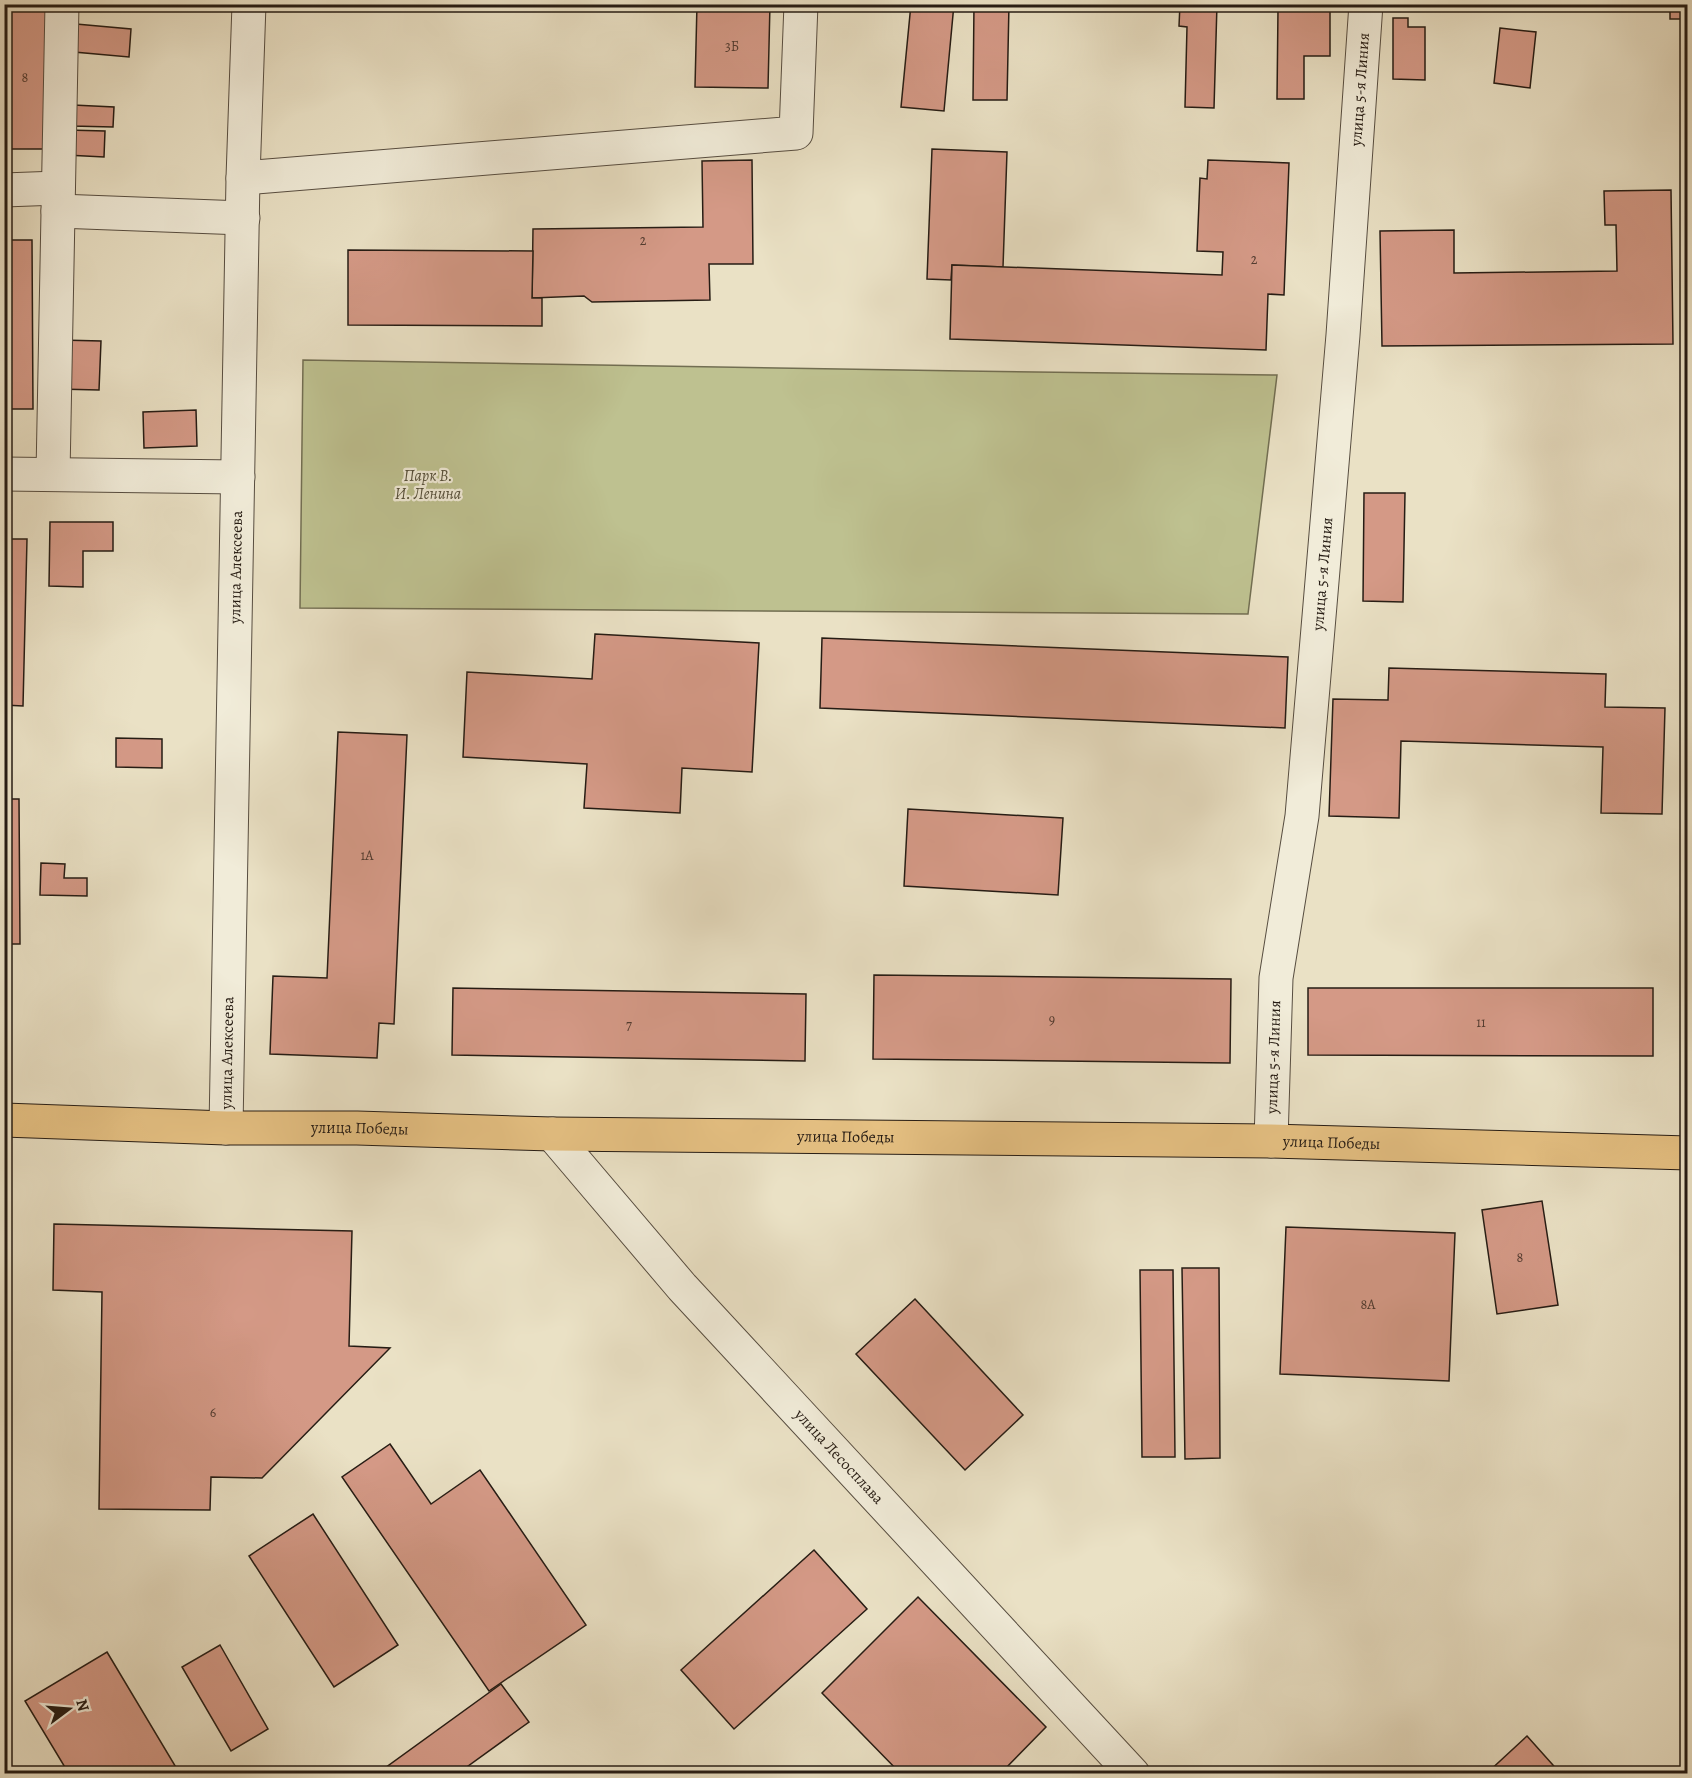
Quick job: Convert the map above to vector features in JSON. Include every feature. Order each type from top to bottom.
[{"type":"main road","name":"улица Победы","points":[[4,1120],[226,1128],[357,1128],[552,1134],[1271,1141],[1688,1153]]},
{"type":"street","points":[[53,474],[62,4]]},
{"type":"street","name":"улица Алексеева","points":[[226,1128],[243,178],[249,4]]},
{"type":"street","points":[[243,178],[796,133],[801,4]]},
{"type":"street","name":"улица 5-я Линия","points":[[1271,1141],[1276,978],[1302,816],[1342,347],[1366,4]]},
{"type":"street","points":[[4,190],[58,200],[243,218]]},
{"type":"street","points":[[4,474],[238,477]]},
{"type":"street","name":"улица Лесосплава","points":[[552,1134],[682,1287],[1133,1773]]},
{"type":"green space","name":"Парк В. И. Ленина","points":[[303,360],[1277,375],[1248,614],[300,608]]},
{"type":"building","points":[[4,4],[46,4],[45,149],[4,149]]},
{"type":"building","points":[[697,4],[770,4],[768,88],[695,87]]},
{"type":"building","points":[[911,4],[954,4],[944,111],[901,107]]},
{"type":"building","points":[[974,4],[1009,4],[1007,100],[973,100]]},
{"type":"building","points":[[1180,4],[1217,4],[1214,108],[1185,107],[1187,27],[1179,26]]},
{"type":"building","points":[[1670,4],[1688,4],[1688,19],[1670,19]]},
{"type":"building","points":[[1278,9],[1330,9],[1330,56],[1304,56],[1304,99],[1277,99]]},
{"type":"building","points":[[1393,18],[1408,18],[1408,27],[1425,27],[1425,80],[1393,79]]},
{"type":"building","points":[[76,24],[131,29],[129,57],[74,52]]},
{"type":"building","points":[[1500,28],[1536,32],[1530,88],[1494,83]]},
{"type":"building","points":[[73,105],[114,107],[113,127],[72,126]]},
{"type":"building","points":[[67,130],[105,131],[104,157],[66,155]]},
{"type":"building","points":[[932,149],[1007,152],[1003,267],[952,265],[951,280],[927,279]]},
{"type":"building","points":[[752,160],[753,264],[709,264],[710,300],[592,302],[584,296],[532,298],[533,229],[703,227],[702,161]]},
{"type":"building","points":[[1208,160],[1289,163],[1284,295],[1268,294],[1266,350],[950,339],[952,265],[1222,275],[1223,252],[1197,251],[1200,178],[1207,179]]},
{"type":"building","points":[[1671,190],[1673,344],[1382,346],[1380,231],[1454,230],[1454,273],[1617,271],[1616,225],[1605,225],[1604,191]]},
{"type":"building","points":[[4,240],[32,240],[33,409],[4,409]]},
{"type":"building","points":[[348,250],[533,251],[532,298],[542,298],[542,326],[348,325]]},
{"type":"building","points":[[60,340],[101,341],[99,390],[58,389]]},
{"type":"building","points":[[196,410],[197,446],[144,448],[143,412]]},
{"type":"building","points":[[1364,493],[1405,493],[1403,602],[1363,601]]},
{"type":"building","points":[[50,522],[113,522],[113,551],[83,551],[83,587],[49,586]]},
{"type":"building","points":[[4,539],[27,539],[23,706],[4,705]]},
{"type":"building","points":[[595,634],[759,643],[752,772],[682,768],[680,813],[584,808],[587,764],[463,757],[467,672],[592,679]]},
{"type":"building","points":[[822,638],[1288,657],[1285,728],[820,708]]},
{"type":"building","points":[[1389,668],[1606,674],[1605,707],[1665,708],[1662,814],[1601,813],[1603,747],[1401,741],[1399,818],[1329,816],[1333,699],[1388,700]]},
{"type":"building","points":[[338,732],[407,735],[394,1024],[379,1023],[377,1058],[270,1054],[273,976],[327,978]]},
{"type":"building","points":[[116,738],[162,739],[162,768],[116,767]]},
{"type":"building","points":[[4,799],[19,799],[20,944],[4,944]]},
{"type":"building","points":[[908,809],[1063,818],[1058,895],[904,886]]},
{"type":"building","points":[[41,863],[65,864],[64,878],[87,878],[87,896],[40,895]]},
{"type":"building","points":[[874,975],[1231,979],[1230,1063],[873,1059]]},
{"type":"building","points":[[453,988],[806,994],[805,1061],[452,1055]]},
{"type":"building","points":[[1308,988],[1653,988],[1653,1056],[1308,1055]]},
{"type":"building","points":[[1542,1201],[1558,1305],[1497,1314],[1482,1210]]},
{"type":"building","points":[[54,1224],[352,1231],[349,1346],[390,1348],[262,1478],[211,1477],[210,1510],[99,1509],[102,1292],[53,1290]]},
{"type":"building","points":[[1286,1227],[1455,1233],[1449,1381],[1280,1374]]},
{"type":"building","points":[[1182,1268],[1219,1268],[1220,1458],[1185,1459]]},
{"type":"building","points":[[1140,1270],[1173,1270],[1175,1457],[1142,1457]]},
{"type":"building","points":[[915,1299],[1023,1415],[965,1470],[856,1354]]},
{"type":"building","points":[[390,1444],[431,1504],[480,1470],[586,1625],[489,1691],[342,1477]]},
{"type":"building","points":[[313,1514],[398,1645],[334,1687],[249,1556]]},
{"type":"building","points":[[814,1550],[867,1609],[734,1729],[681,1670]]},
{"type":"building","points":[[918,1597],[1046,1727],[1000,1774],[901,1774],[822,1693]]},
{"type":"building","points":[[220,1645],[268,1729],[231,1751],[182,1667]]},
{"type":"building","points":[[107,1652],[180,1774],[69,1774],[25,1701]]},
{"type":"building","points":[[501,1684],[529,1722],[457,1774],[389,1774],[385,1768]]},
{"type":"building","points":[[1527,1736],[1561,1774],[1486,1774]]}]
